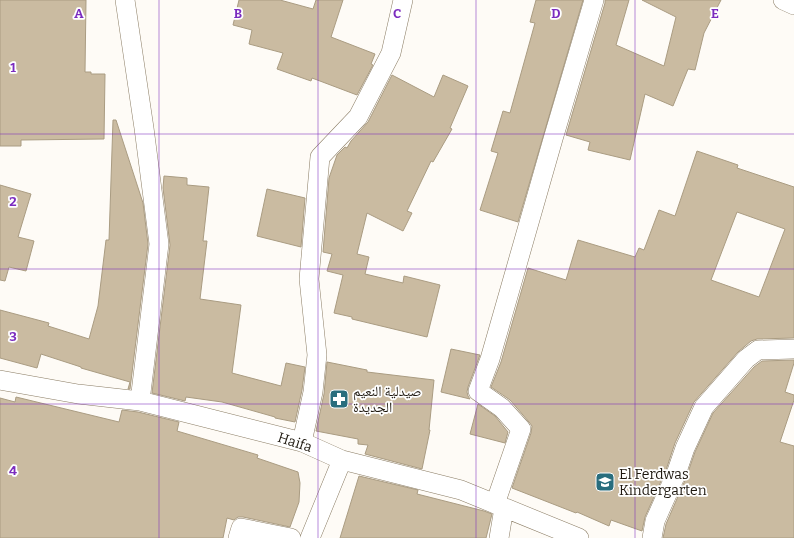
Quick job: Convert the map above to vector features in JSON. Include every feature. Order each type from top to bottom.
[{"type":"street","points":[[125,0],[144,128],[158,244],[140,401]]},
{"type":"street","points":[[302,442],[313,392],[318,355],[309,279],[320,157],[358,118],[391,54],[403,0]]},
{"type":"street","points":[[499,538],[499,506],[521,429],[502,408],[478,392],[490,359],[550,147],[594,0]]},
{"type":"street","points":[[782,0],[794,5]]},
{"type":"street","points":[[652,538],[655,521],[676,474],[685,448],[704,407],[746,359],[758,350],[794,349]]},
{"type":"street","name":"Haifa","points":[[0,380],[78,394],[140,401],[302,442],[342,460],[461,490],[580,538]]},
{"type":"street","points":[[310,538],[342,460]]},
{"type":"street","points":[[238,538],[241,528],[291,538]]},
{"type":"building","points":[[0,0],[86,0],[85,72],[91,72],[91,74],[105,74],[104,139],[21,140],[21,146],[0,146]]},
{"type":"building","points":[[239,0],[280,0],[313,9],[316,0],[343,0],[331,37],[375,54],[371,64],[373,65],[357,95],[312,78],[311,81],[277,69],[283,53],[249,44],[252,30],[233,25]]},
{"type":"building","points":[[536,0],[583,0],[518,222],[480,210],[498,153],[491,151],[503,111],[510,113],[535,23],[530,22]]},
{"type":"building","points":[[605,0],[629,0],[616,45],[664,66],[676,17],[642,0],[721,0],[704,33],[695,70],[688,69],[673,106],[645,94],[630,160],[588,150],[590,142],[566,135]]},
{"type":"building","points":[[392,75],[434,97],[443,75],[468,86],[450,128],[452,129],[433,162],[431,161],[407,211],[412,213],[403,231],[367,213],[357,254],[369,257],[365,274],[403,283],[404,276],[440,285],[427,337],[352,319],[352,317],[334,313],[343,275],[327,271],[332,254],[323,252],[329,178],[337,155],[345,147],[347,148],[351,141],[368,122]]},
{"type":"building","points":[[113,120],[116,120],[143,203],[148,244],[130,389],[128,389],[130,382],[81,368],[41,354],[37,368],[0,358],[0,310],[49,323],[48,326],[89,339],[98,306],[106,240],[109,240]]},
{"type":"building","points":[[697,151],[738,165],[737,168],[794,187],[794,338],[757,339],[751,341],[738,352],[694,402],[675,443],[666,470],[645,517],[642,531],[611,520],[609,526],[577,512],[576,513],[512,488],[532,426],[510,400],[491,387],[501,362],[528,268],[566,280],[578,240],[635,257],[639,248],[644,250],[659,210],[675,216]],"holes":[[[737,212],[785,229],[759,297],[711,280]]]},
{"type":"building","points":[[164,176],[187,178],[187,185],[209,187],[203,241],[207,241],[200,299],[241,305],[232,373],[281,386],[286,363],[305,367],[295,422],[275,418],[222,402],[186,397],[185,401],[152,393],[170,245],[163,188]]},
{"type":"building","points":[[0,185],[31,194],[18,237],[34,241],[26,271],[9,267],[5,281],[0,280]]},
{"type":"building","points":[[267,189],[305,198],[301,247],[257,236]]},
{"type":"building","points":[[451,349],[480,355],[468,387],[467,392],[470,399],[441,392]]},
{"type":"building","points":[[794,360],[785,392],[794,395],[794,400],[780,442],[794,446],[794,538],[663,538],[666,524],[686,478],[695,452],[713,413],[754,367],[762,361]]},
{"type":"building","points":[[327,362],[367,370],[367,372],[434,380],[430,430],[422,469],[365,454],[368,445],[358,444],[358,439],[316,431],[324,394]]},
{"type":"building","points":[[16,397],[119,422],[122,410],[138,412],[179,422],[177,431],[258,455],[257,458],[298,472],[300,483],[299,502],[290,527],[238,517],[234,520],[227,518],[223,538],[0,538],[0,398],[15,402]]},
{"type":"building","points":[[478,404],[495,416],[508,432],[505,443],[470,434]]},
{"type":"building","points":[[359,476],[418,490],[417,494],[492,514],[486,538],[340,538]]},
{"type":"place","name":"صيدلية النعيم الجديدة","points":[[339,399]]},
{"type":"place","name":"El Ferdwas Kindergarten","points":[[605,482]]}]
